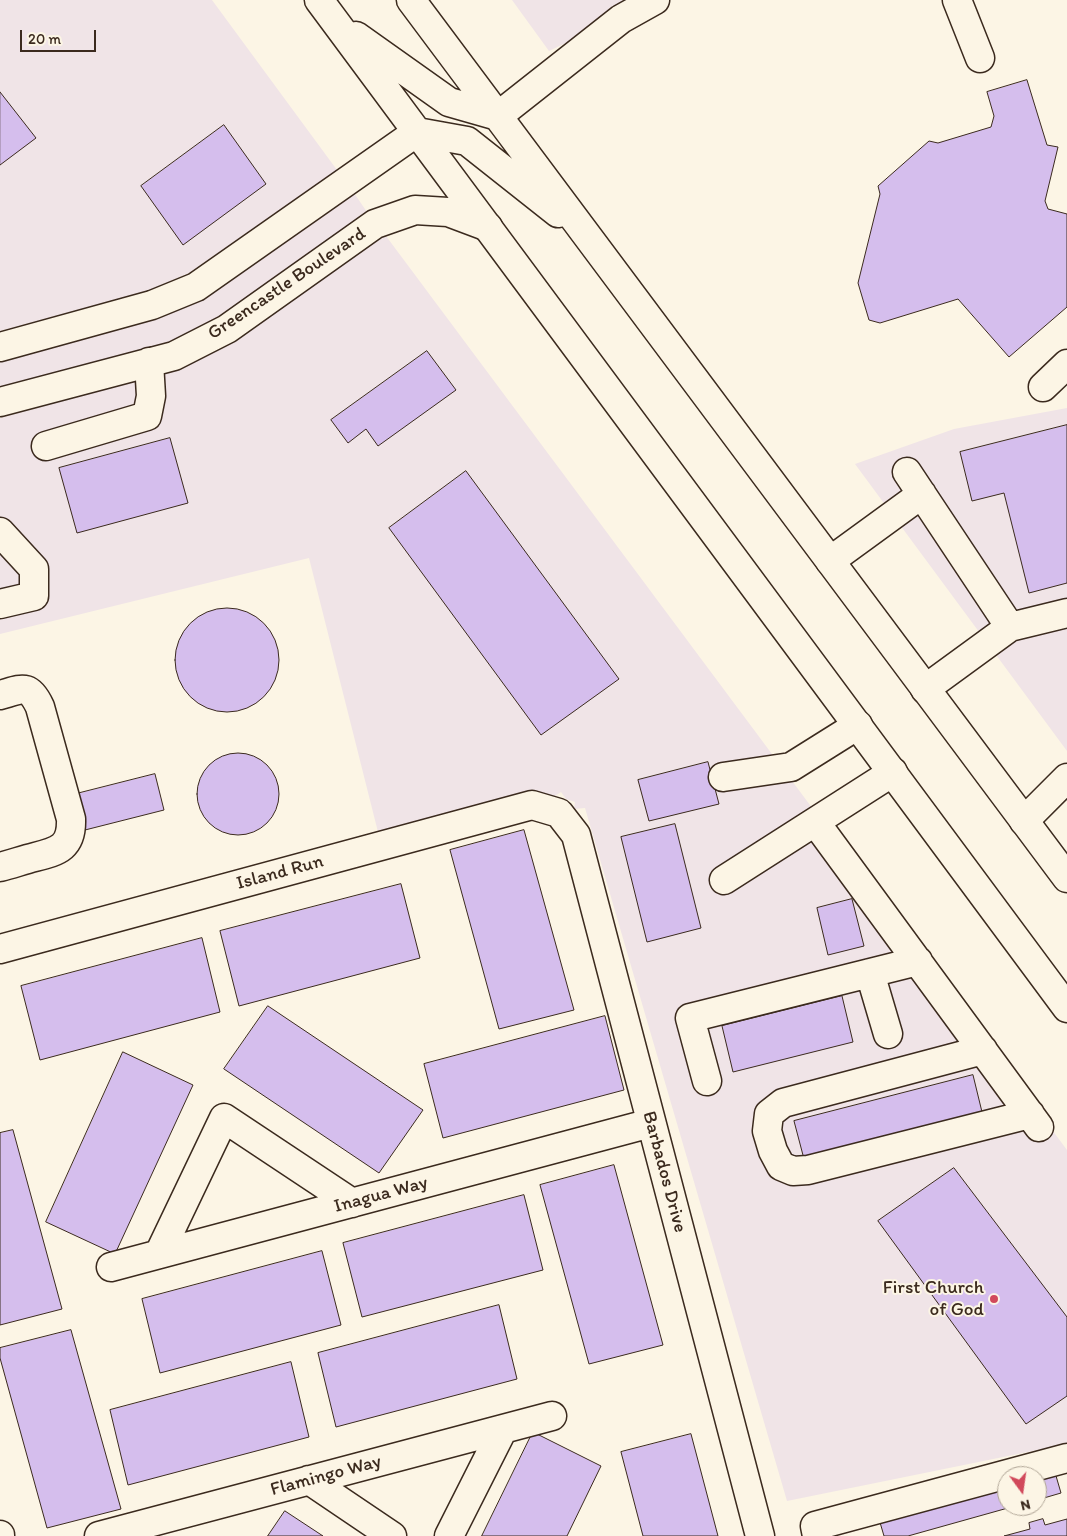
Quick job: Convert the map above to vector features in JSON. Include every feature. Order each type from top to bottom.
[{"type":"main road","points":[[319,0],[1067,1008]]},
{"type":"main road","points":[[411,0],[1067,878]]},
{"type":"main road","points":[[498,116],[621,19],[655,0]]},
{"type":"main road","points":[[957,0],[980,58]]},
{"type":"main road","points":[[336,22],[449,102],[498,116]]},
{"type":"main road","points":[[0,347],[152,305],[196,287],[418,132],[467,141],[588,237]]},
{"type":"main road","name":"Greencastle Boulevard","points":[[0,402],[174,356],[227,329],[375,224],[415,210],[448,212],[488,227]]},
{"type":"main road","points":[[46,446],[147,416],[151,396],[149,362]]},
{"type":"main road","points":[[1043,387],[1067,364]]},
{"type":"main road","points":[[907,472],[1010,627]]},
{"type":"main road","points":[[830,561],[922,494]]},
{"type":"main road","points":[[0,532],[34,568],[34,596],[0,604]]},
{"type":"main road","points":[[926,689],[1010,627],[1067,613]]},
{"type":"main road","points":[[0,695],[20,690],[29,690],[35,696],[40,706],[68,809],[71,831],[65,844],[57,851],[0,867]]},
{"type":"main road","points":[[724,777],[791,767],[858,726]]},
{"type":"main road","points":[[724,880],[816,823],[893,772]]},
{"type":"main road","points":[[1024,821],[1067,778]]},
{"type":"main road","name":"Island Run","points":[[0,949],[532,805],[559,813]]},
{"type":"main road","name":"Barbados Drive","points":[[559,813],[576,834],[760,1536]]},
{"type":"main road","points":[[816,823],[918,961],[983,1050],[1034,1120],[808,1170],[793,1171],[782,1166],[773,1151],[767,1131],[769,1114],[783,1103],[983,1050]]},
{"type":"main road","points":[[707,1081],[690,1018],[918,961]]},
{"type":"main road","points":[[870,973],[888,1034]]},
{"type":"main road","points":[[159,1254],[224,1118],[352,1203]]},
{"type":"main road","name":"Inagua Way","points":[[111,1266],[651,1124]]},
{"type":"main road","name":"Flamingo Way","points":[[100,1536],[552,1416]]},
{"type":"main road","points":[[449,1536],[503,1429]]},
{"type":"main road","points":[[818,1536],[815,1526],[1067,1458]]},
{"type":"main road","points":[[310,1480],[392,1536]]},
{"type":"shaded area","points":[[0,0],[212,0],[337,170],[189,273],[147,291],[0,331]]},
{"type":"shaded area","points":[[512,0],[625,0],[570,41],[549,51]]},
{"type":"shaded area","points":[[354,193],[367,212],[221,317],[169,342],[0,387],[0,362],[157,319],[203,299]]},
{"type":"shaded area","points":[[386,236],[1067,1150],[1067,1444],[787,1501],[585,808],[574,809],[575,802],[566,799],[561,792],[555,796],[528,791],[378,832],[309,558],[0,634],[0,418],[180,369],[235,342],[381,237]]},
{"type":"shaded area","points":[[1067,408],[1067,751],[855,464],[954,429]]},
{"type":"building","points":[[1027,80],[1047,145],[1058,147],[1045,201],[1048,209],[1067,214],[1067,307],[1009,357],[958,299],[880,323],[869,320],[858,283],[880,194],[878,186],[929,141],[938,143],[991,127],[994,116],[987,92]]},
{"type":"building","points":[[0,92],[36,138],[0,165]]},
{"type":"building","points":[[224,125],[266,184],[183,245],[141,186]]},
{"type":"building","points":[[427,351],[456,390],[378,446],[366,429],[348,443],[331,420]]},
{"type":"building","points":[[1067,425],[1067,583],[1029,593],[1004,493],[972,501],[960,452]]},
{"type":"building","points":[[170,438],[188,503],[77,533],[59,468]]},
{"type":"building","points":[[466,471],[619,679],[541,735],[389,528]]},
{"type":"building","points":[[227,608],[247,612],[264,623],[275,640],[279,660],[275,680],[264,697],[247,708],[227,712],[207,708],[190,697],[179,680],[175,660],[179,640],[190,623],[207,612]]},
{"type":"building","points":[[238,753],[254,756],[267,765],[276,778],[279,794],[276,810],[267,823],[254,832],[238,835],[222,832],[209,823],[200,810],[197,794],[200,778],[209,765],[222,756]]},
{"type":"building","points":[[708,762],[719,804],[649,821],[638,780]]},
{"type":"building","points":[[155,774],[164,810],[85,830],[76,794]]},
{"type":"building","points":[[675,824],[701,928],[647,942],[621,837]]},
{"type":"building","points":[[524,830],[574,1010],[499,1029],[450,850]]},
{"type":"building","points":[[401,884],[420,958],[239,1006],[220,931]]},
{"type":"building","points":[[852,899],[864,946],[828,955],[817,908]]},
{"type":"building","points":[[202,938],[220,1012],[40,1060],[21,986]]},
{"type":"building","points":[[842,996],[853,1042],[733,1072],[722,1026]]},
{"type":"building","points":[[268,1006],[423,1110],[379,1173],[224,1069]]},
{"type":"building","points":[[605,1016],[624,1090],[443,1138],[424,1064]]},
{"type":"building","points":[[123,1052],[193,1085],[115,1254],[46,1222]]},
{"type":"building","points":[[973,1075],[982,1112],[804,1159],[794,1121]]},
{"type":"building","points":[[13,1130],[62,1309],[0,1325],[0,1133]]},
{"type":"building","points":[[614,1165],[663,1345],[589,1364],[540,1185]]},
{"type":"building","points":[[954,1168],[1067,1317],[1067,1396],[1026,1424],[878,1221]]},
{"type":"building","points":[[524,1195],[543,1270],[362,1317],[343,1243]]},
{"type":"building","points":[[322,1251],[341,1325],[160,1373],[142,1299]]},
{"type":"building","points":[[499,1305],[517,1379],[336,1427],[318,1353]]},
{"type":"building","points":[[71,1330],[121,1509],[47,1528],[0,1358],[0,1348]]},
{"type":"building","points":[[291,1362],[309,1437],[128,1485],[110,1410]]},
{"type":"building","points":[[533,1432],[601,1466],[567,1536],[482,1536]]},
{"type":"building","points":[[691,1434],[718,1536],[643,1536],[621,1452]]},
{"type":"building","points":[[1054,1469],[1061,1493],[1047,1497],[1047,1472]]},
{"type":"building","points":[[997,1486],[997,1511],[908,1536],[884,1536],[879,1519]]},
{"type":"building","points":[[285,1511],[323,1536],[268,1536]]},
{"type":"building","points":[[1043,1519],[1045,1525],[1067,1519],[1067,1536],[1004,1536],[1030,1529],[1029,1523]]},
{"type":"place","name":"First Church of God","points":[[994,1299]]}]
